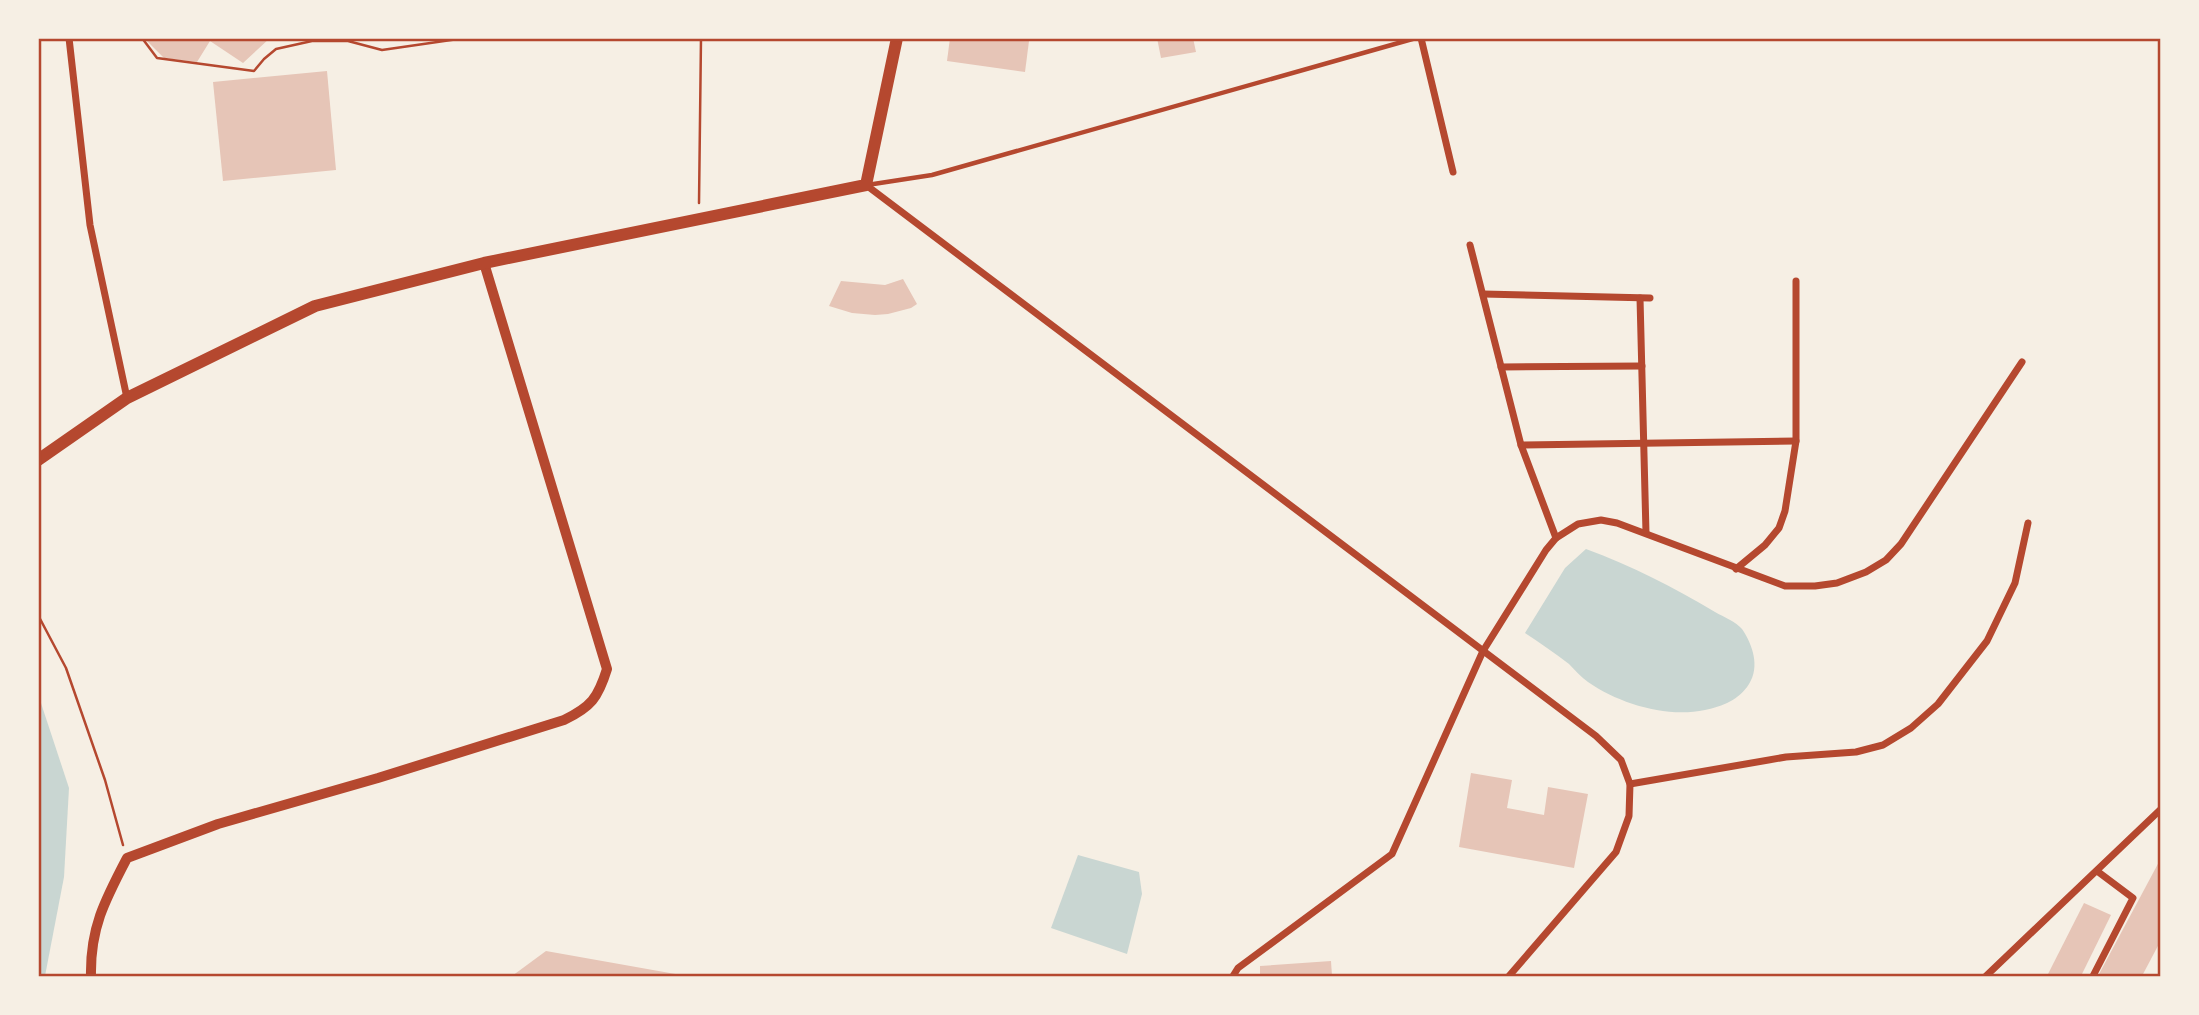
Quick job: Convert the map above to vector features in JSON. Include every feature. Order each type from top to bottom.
[{"type":"main road","points":[[38,460],[127,398],[314,306],[484,264],[866,185],[897,38]]},
{"type":"street","points":[[69,38],[90,225],[127,398]]},
{"type":"street","points":[[1419,38],[1453,172]]},
{"type":"street","points":[[866,185],[1596,736],[1621,760],[1630,784],[1629,816],[1616,852],[1509,976]]},
{"type":"street","points":[[1470,245],[1521,445],[1556,538]]},
{"type":"street","points":[[92,976],[91,954],[101,908],[127,859],[218,824],[378,779],[564,720],[582,712],[593,702],[601,688],[607,670],[484,264]]},
{"type":"street","points":[[1736,569],[1765,545],[1779,528],[1785,511],[1796,441],[1796,281]]},
{"type":"street","points":[[1483,294],[1650,298]]},
{"type":"street","points":[[1640,298],[1646,533]]},
{"type":"street","points":[[1233,976],[1238,968],[1392,854],[1483,651],[1532,571],[1556,538],[1577,524],[1601,520],[1646,533],[1785,586],[1837,583],[1866,572],[1886,560],[1901,544],[2022,362]]},
{"type":"street","points":[[1502,367],[1642,366]]},
{"type":"street","points":[[1521,445],[1796,441]]},
{"type":"street","points":[[1630,784],[1786,757],[1856,752],[1883,745],[1911,728],[1938,704],[1987,641],[2015,583],[2028,523]]},
{"type":"street","points":[[1986,976],[2161,810]]},
{"type":"street","points":[[2093,976],[2133,898],[2097,871]]},
{"type":"lane","points":[[866,185],[932,175],[1419,38]]},
{"type":"path","points":[[142,38],[157,58],[254,71],[276,49],[312,41],[348,41],[382,50],[465,38]]},
{"type":"path","points":[[699,220],[701,38]]},
{"type":"path","points":[[38,615],[66,668],[105,780],[127,859]]},
{"type":"shaded area","points":[[1586,549],[1684,594],[1739,626],[1749,642],[1755,663],[1745,690],[1730,702],[1705,710],[1675,712],[1644,707],[1614,697],[1588,682],[1569,664],[1525,633],[1565,568]]},
{"type":"shaded area","points":[[38,694],[69,788],[64,877],[45,976],[38,976]]},
{"type":"shaded area","points":[[1078,855],[1139,872],[1142,894],[1127,954],[1051,928]]},
{"type":"building","points":[[144,38],[270,38],[243,63],[210,41],[197,62],[164,58]]},
{"type":"building","points":[[950,38],[1012,38],[1029,41],[1025,72],[947,61]]},
{"type":"building","points":[[1157,38],[1193,38],[1196,52],[1161,58]]},
{"type":"building","points":[[327,71],[336,170],[223,181],[213,82]]},
{"type":"building","points":[[903,279],[917,304],[911,308],[875,315],[852,313],[829,306],[841,281],[885,285]]},
{"type":"building","points":[[1471,773],[1512,780],[1507,808],[1544,815],[1548,787],[1588,794],[1574,868],[1459,847]]},
{"type":"building","points":[[2160,860],[2160,942],[2142,976],[2098,976]]},
{"type":"building","points":[[2084,903],[2111,915],[2081,976],[2047,976]]},
{"type":"building","points":[[546,951],[681,975],[681,976],[512,976]]},
{"type":"building","points":[[1331,961],[1332,976],[1260,976],[1260,966]]}]
